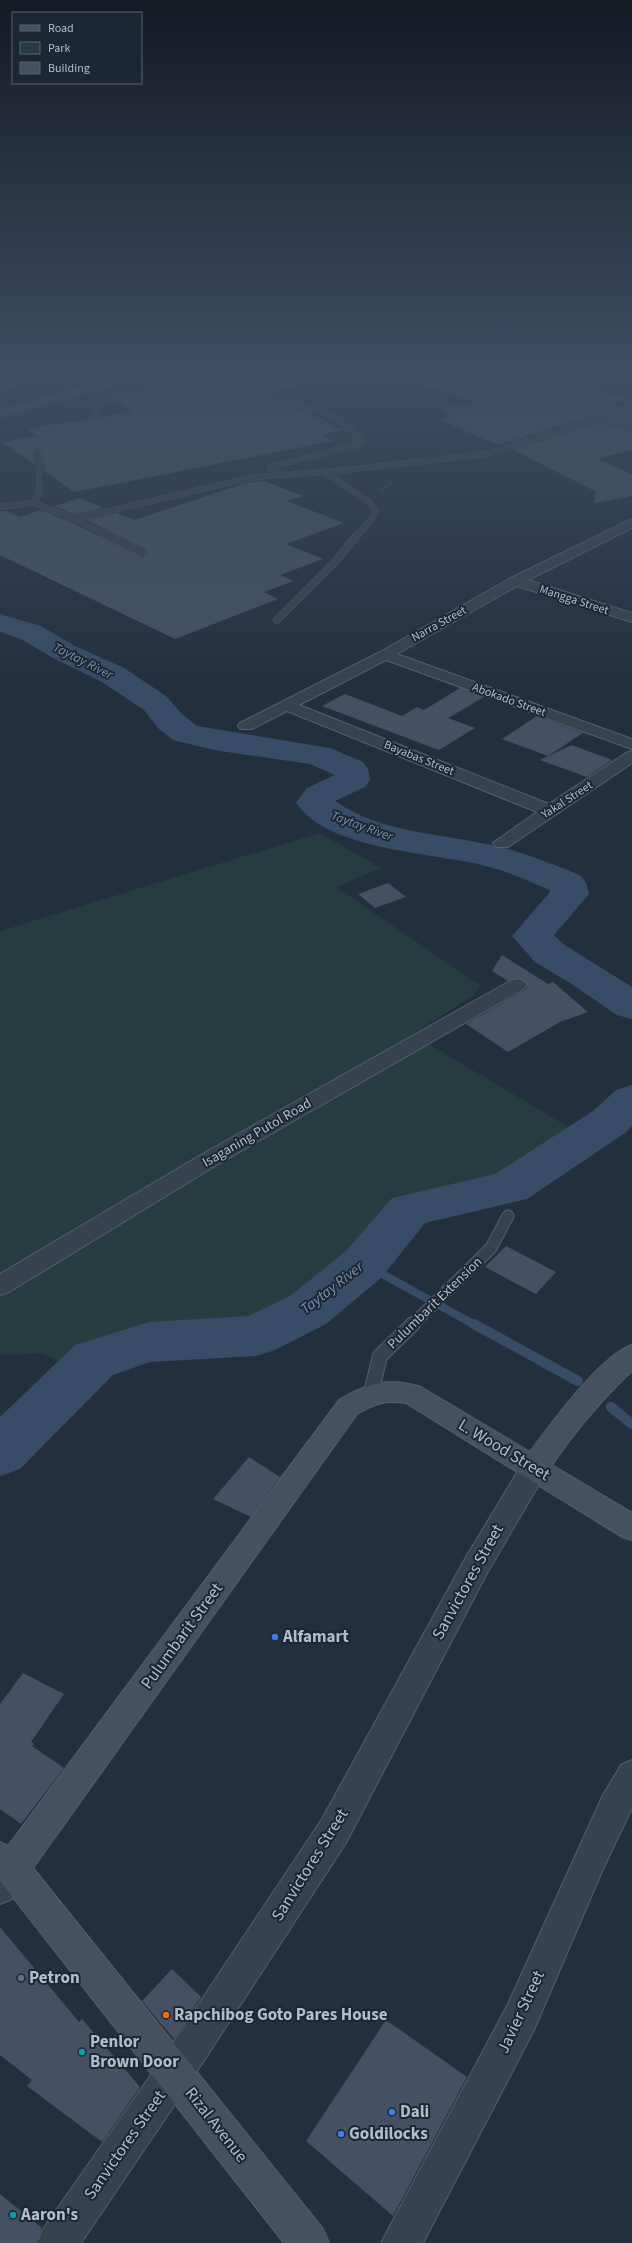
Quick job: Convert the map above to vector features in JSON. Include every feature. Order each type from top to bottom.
[{"type":"main road","points":[[534,1469],[566,1423],[600,1385],[632,1355]]},
{"type":"main road","name":"L. Wood Street","points":[[371,1393],[390,1391],[412,1394],[632,1528]]},
{"type":"main road","name":"Pulumbarit Street","points":[[4,1872],[348,1407],[371,1393]]},
{"type":"main road","name":"Rizal Avenue","points":[[4,1872],[175,2072],[309,2243]]},
{"type":"street","name":"Narra Street","points":[[246,726],[385,655],[516,581],[632,523]]},
{"type":"street","name":"Mangga Street","points":[[516,581],[630,616]]},
{"type":"street","name":"Abokado Street","points":[[385,655],[632,744]]},
{"type":"street","name":"Bayabas Street","points":[[286,705],[551,811]]},
{"type":"street","name":"Yakal Street","points":[[502,843],[632,756]]},
{"type":"street","name":"Isaganing Putol Road","points":[[0,1286],[207,1161],[517,985]]},
{"type":"street","name":"Sanvictores Street","points":[[57,2243],[175,2072],[334,1831],[476,1566],[534,1469]]},
{"type":"street","name":"Javier Street","points":[[401,2243],[455,2144],[521,2017],[591,1857],[615,1806],[632,1776]]},
{"type":"lane","points":[[34,503],[41,489],[40,475]]},
{"type":"lane","points":[[75,519],[254,477],[273,475]]},
{"type":"lane","points":[[277,620],[333,564],[373,517],[375,510],[368,500],[329,475]]},
{"type":"lane","points":[[0,507],[34,503],[75,519],[143,553]]},
{"type":"lane","name":"Pulumbarit Extension","points":[[371,1393],[380,1356],[491,1248],[508,1216]]},
{"type":"green space","points":[[320,833],[381,868],[336,887],[481,986],[473,996],[412,1034],[570,1128],[505,1180],[406,1200],[348,1264],[253,1317],[158,1328],[91,1348],[69,1368],[44,1353],[0,1355],[0,931]]},
{"type":"building","points":[[49,475],[162,475],[74,492]]},
{"type":"building","points":[[562,475],[632,475],[632,496],[595,503],[595,491]]},
{"type":"building","points":[[264,481],[303,496],[287,501],[344,523],[286,544],[323,559],[280,575],[294,581],[264,592],[278,599],[175,639],[0,555],[0,511],[6,511],[20,517],[41,510],[73,523],[144,558],[148,553],[145,549],[87,520],[117,513],[134,520],[246,483]]},
{"type":"building","points":[[80,498],[104,508],[75,515],[54,506]]},
{"type":"building","points":[[460,688],[484,697],[448,718],[475,728],[439,750],[322,706],[345,694],[402,716],[417,707],[424,710]]},
{"type":"building","points":[[537,716],[583,733],[548,756],[502,739]]},
{"type":"building","points":[[572,745],[612,760],[587,777],[540,760]]},
{"type":"building","points":[[388,883],[406,897],[375,908],[358,894]]},
{"type":"building","points":[[502,955],[548,984],[553,982],[588,1012],[560,1022],[508,1052],[466,1024],[525,990],[528,986],[524,980],[517,978],[508,981],[492,971]]},
{"type":"building","points":[[506,1246],[556,1272],[536,1294],[485,1267]]},
{"type":"building","points":[[249,1457],[280,1477],[251,1517],[213,1499]]},
{"type":"building","points":[[23,1673],[64,1694],[31,1742],[34,1744],[32,1746],[64,1768],[21,1824],[0,1809],[0,1704]]},
{"type":"building","points":[[0,1927],[79,2022],[82,2019],[140,2087],[102,2142],[27,2086],[32,2080],[0,2055]]},
{"type":"building","points":[[172,1969],[201,1997],[174,2039],[142,2001]]},
{"type":"building","name":"Dali","points":[[386,2020],[467,2077],[393,2216],[306,2141]]},
{"type":"building","name":"Aaron's","points":[[0,2194],[42,2228],[36,2243],[0,2243]]},
{"type":"waterway","name":"Taytay River","points":[[0,623],[30,632],[64,652],[113,675],[155,703],[170,721],[185,733],[214,740],[318,755],[351,769],[353,780],[319,795],[314,803],[355,827],[400,840],[493,856],[567,883],[570,894],[532,936],[549,953],[585,974],[632,1006]]},
{"type":"waterway","name":"Taytay River","points":[[0,1453],[94,1360],[149,1342],[256,1336],[308,1310],[364,1264],[409,1210],[510,1187],[609,1122],[632,1100]]},
{"type":"waterway","points":[[364,1264],[475,1325]]},
{"type":"waterway","points":[[474,1324],[578,1381]]},
{"type":"waterway","points":[[611,1407],[632,1424]]},
{"type":"place","name":"Alfamart","points":[[275,1637]]},
{"type":"place","name":"Petron","points":[[21,1978]]},
{"type":"place","name":"Rapchibog Goto Pares House","points":[[166,2015]]},
{"type":"place","name":"Penlor Brown Door","points":[[82,2052]]},
{"type":"place","name":"Dali","points":[[392,2112]]},
{"type":"place","name":"Goldilocks","points":[[341,2134]]},
{"type":"place","name":"Aaron's","points":[[13,2215]]}]
